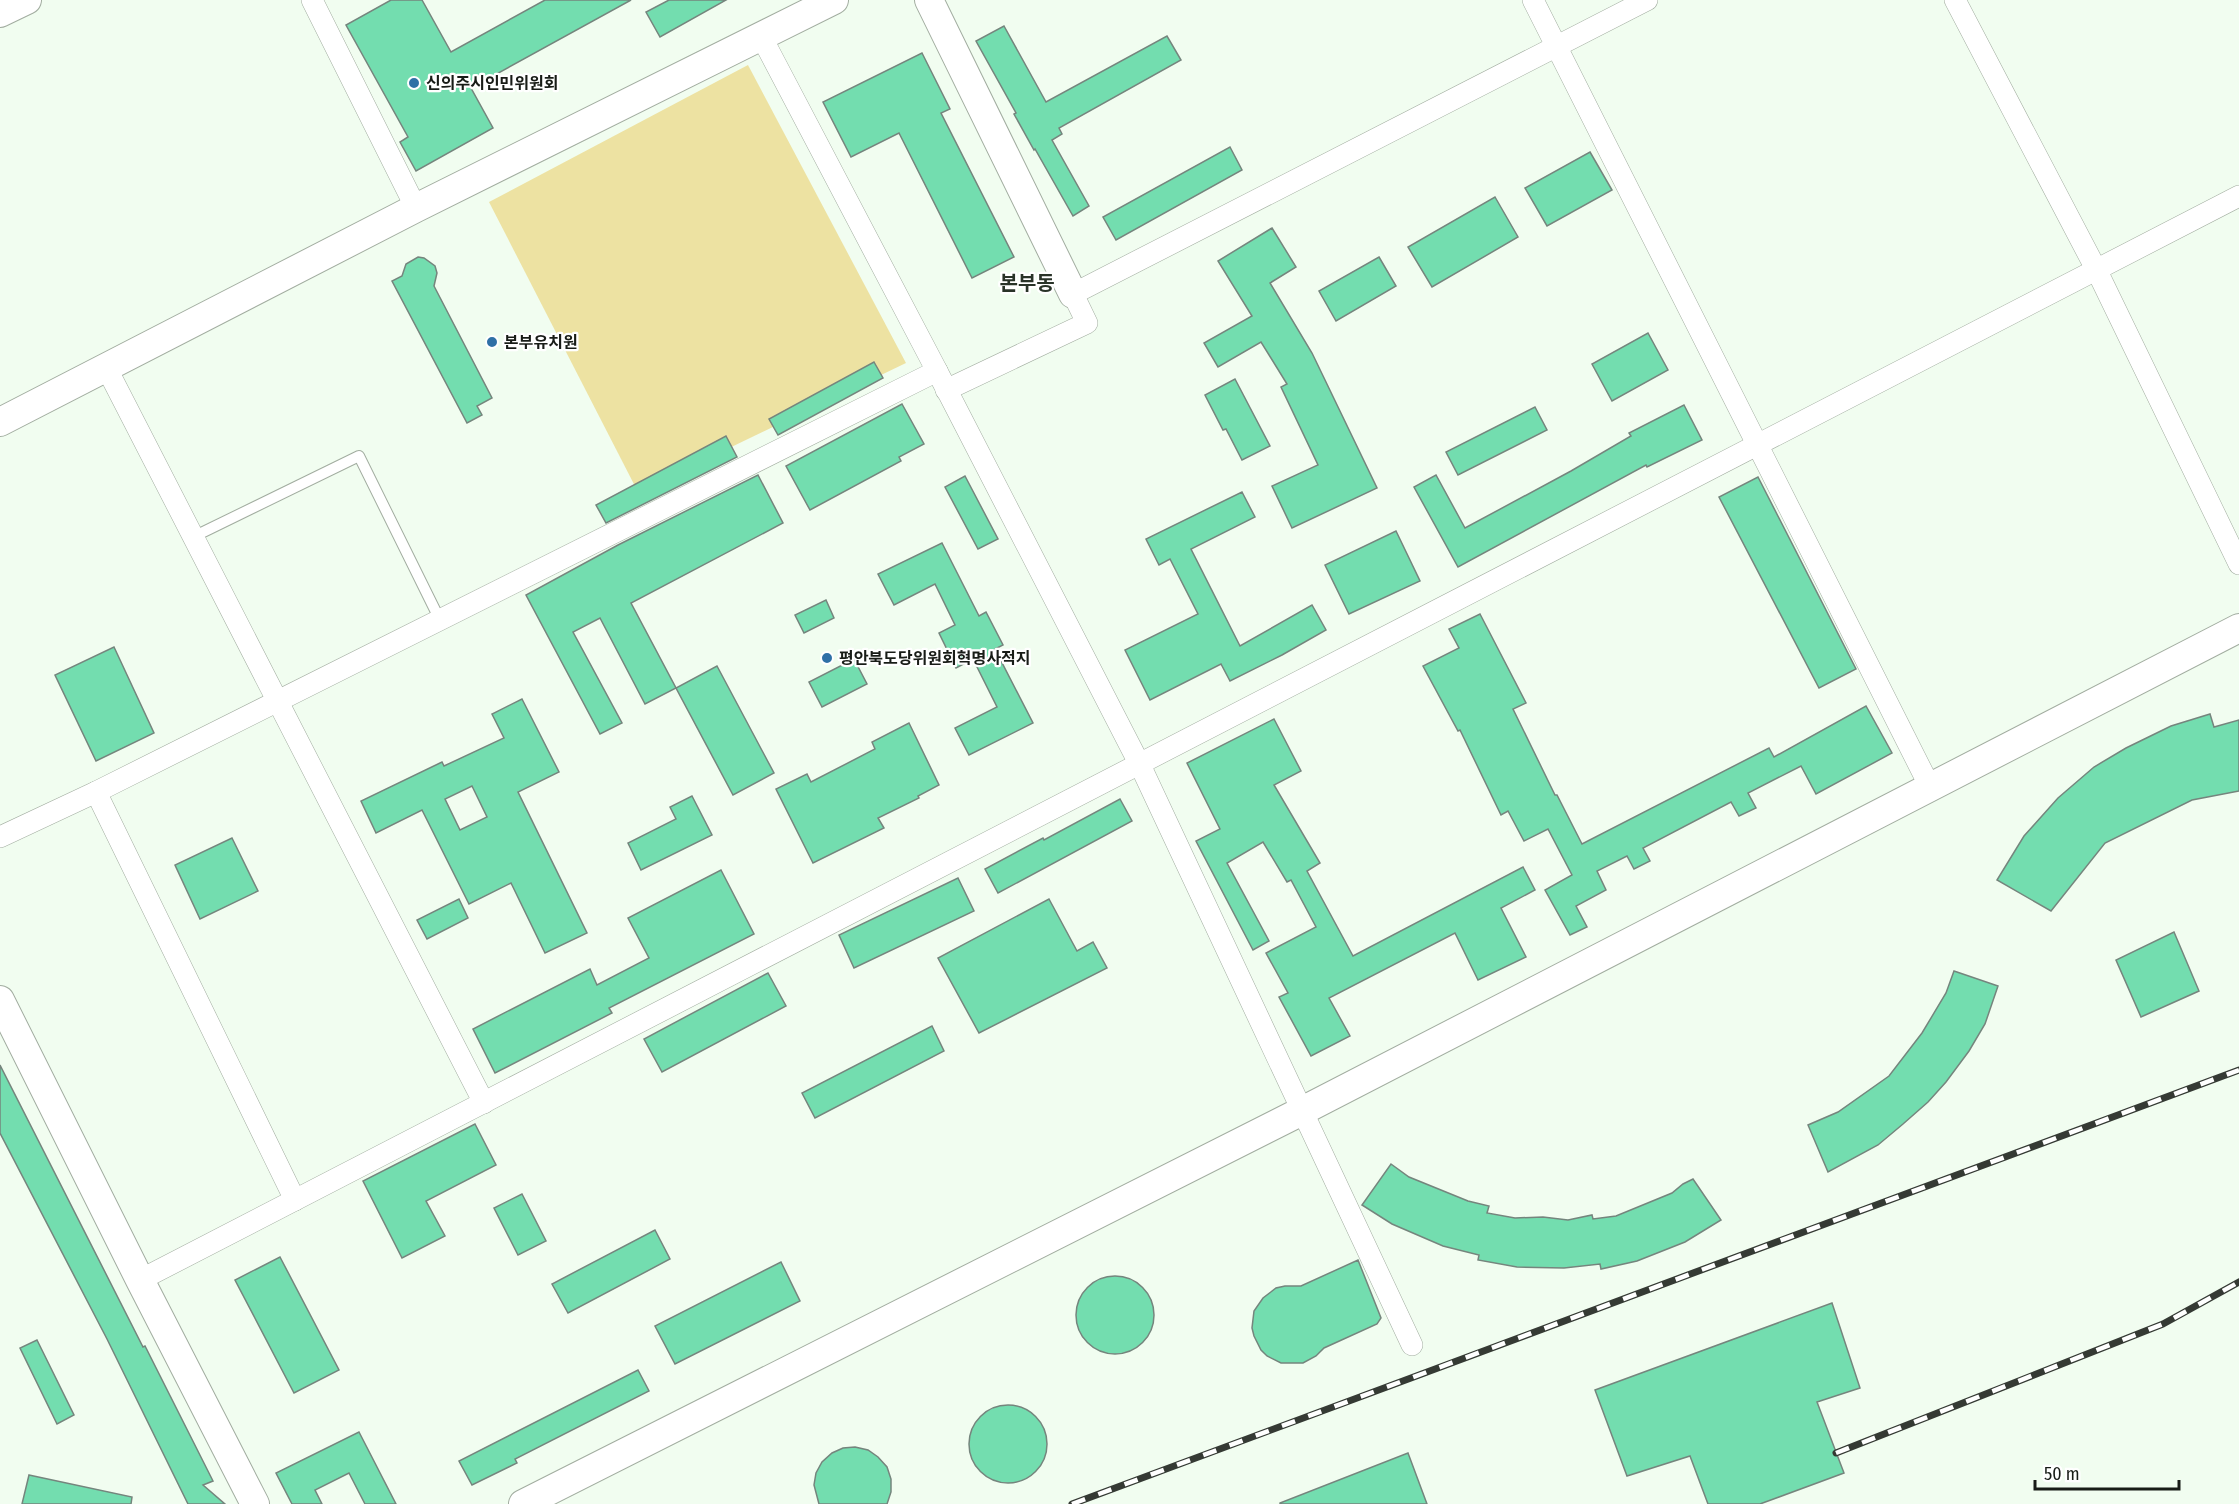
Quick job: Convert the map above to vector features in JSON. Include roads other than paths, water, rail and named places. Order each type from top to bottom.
[{"type":"street","points":[[0,14],[27,0]]},
{"type":"street","points":[[312,0],[416,208]]},
{"type":"street","points":[[0,422],[416,208],[834,0]]},
{"type":"street","points":[[0,837],[96,792],[440,620],[942,381],[1087,323],[929,0]]},
{"type":"street","points":[[1533,0],[1930,787]]},
{"type":"street","points":[[1073,294],[1647,0]]},
{"type":"street","points":[[1954,0],[2097,271],[2239,564]]},
{"type":"street","points":[[761,36],[1142,767],[1412,1345]]},
{"type":"street","points":[[140,1280],[1142,767],[2239,196]]},
{"type":"street","points":[[106,367],[484,1103]]},
{"type":"street","points":[[524,1504],[1302,1111],[2239,628]]},
{"type":"street","points":[[96,792],[295,1200]]},
{"type":"street","points":[[0,1000],[255,1504]]},
{"type":"lane","points":[[193,537],[359,456],[440,620]]},
{"type":"railway","points":[[1072,1504],[2239,1070]]},
{"type":"railway","points":[[1836,1453],[2163,1324],[2239,1282]]},
{"type":"place","name":"신의주시인민위원회","points":[[414,83]]},
{"type":"place","name":"본부유치원","points":[[492,342]]},
{"type":"place","name":"평안북도당위원회혁명사적지","points":[[827,658]]},
{"type":"district","name":"본부동","points":[[1027,283]]}]
